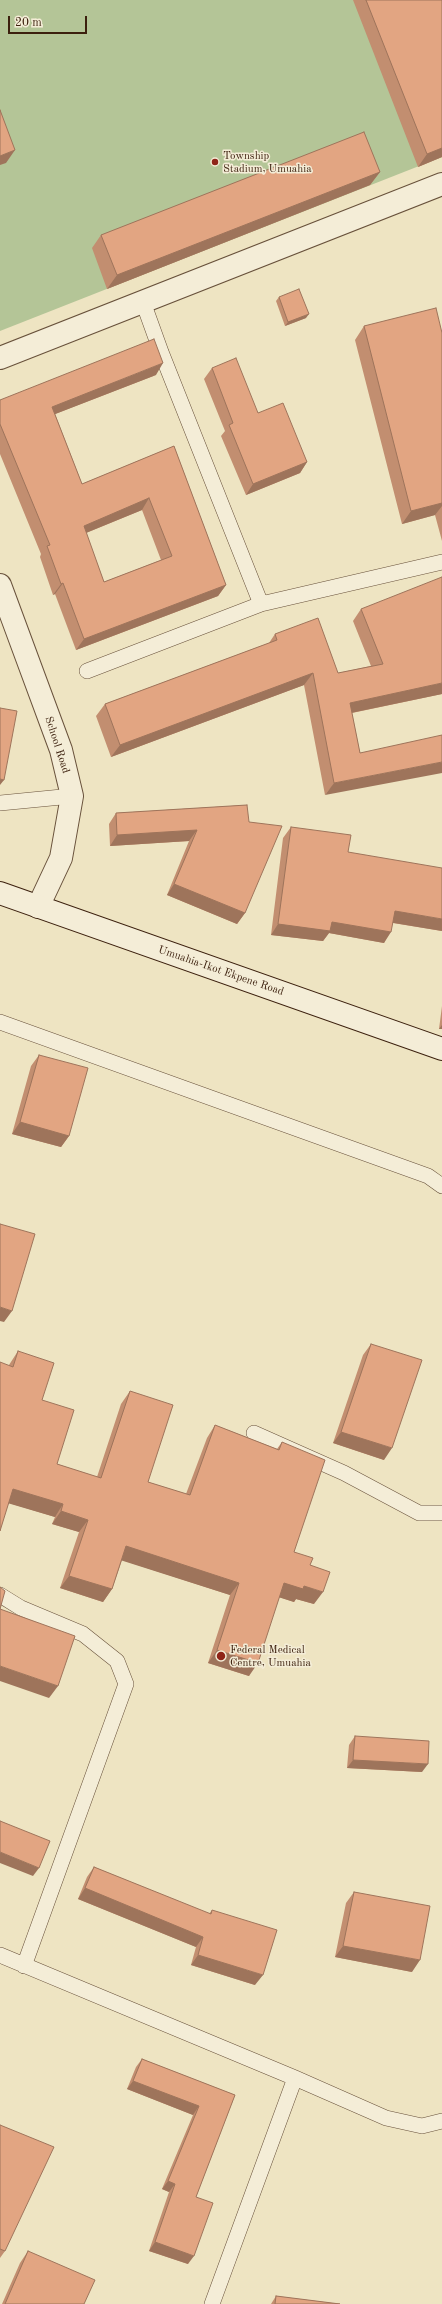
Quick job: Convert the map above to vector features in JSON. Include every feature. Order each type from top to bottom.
[{"type":"street","points":[[0,358],[442,184]]},
{"type":"street","name":"School Road","points":[[0,585],[61,750],[72,796],[61,858],[38,907]]},
{"type":"street","name":"Umuahia-Ikot Ekpene Road","points":[[0,893],[442,1049]]},
{"type":"lane","points":[[143,302],[160,352],[261,604]]},
{"type":"lane","points":[[87,671],[261,604],[442,562]]},
{"type":"lane","points":[[0,803],[72,796]]},
{"type":"lane","points":[[0,1022],[428,1176],[442,1186]]},
{"type":"lane","points":[[254,1433],[344,1473],[419,1513],[442,1513]]},
{"type":"lane","points":[[0,1595],[21,1608],[83,1634],[117,1661],[126,1684],[24,1966]]},
{"type":"lane","points":[[0,1955],[295,2078],[386,2118],[422,2126],[442,2121]]},
{"type":"lane","points":[[212,2304],[295,2078]]},
{"type":"green space","name":"Township Stadium, Umuahia","points":[[0,0],[442,0],[442,157],[0,331]]},
{"type":"building","points":[[366,0],[442,0],[442,148],[427,154]]},
{"type":"building","points":[[0,110],[15,150],[0,156]]},
{"type":"building","points":[[364,132],[380,172],[117,275],[101,235]]},
{"type":"building","points":[[299,289],[309,314],[288,322],[279,297]]},
{"type":"building","points":[[436,308],[442,333],[442,503],[411,511],[364,326]]},
{"type":"building","points":[[154,339],[163,363],[52,407],[82,484],[174,446],[226,585],[84,639],[47,546],[50,545],[0,424],[0,400]],"holes":[[[149,498],[172,556],[104,582],[84,526]]]},
{"type":"building","points":[[236,358],[258,413],[283,403],[307,462],[253,484],[229,425],[233,423],[212,368]]},
{"type":"building","points":[[442,577],[442,683],[350,703],[360,753],[442,735],[442,762],[334,783],[313,673],[120,745],[105,704],[277,640],[275,634],[318,618],[338,673],[383,664],[361,609]]},
{"type":"building","points":[[0,708],[17,711],[4,780],[0,779]]},
{"type":"building","points":[[247,805],[249,822],[282,826],[245,913],[174,884],[197,830],[117,835],[116,813]]},
{"type":"building","points":[[291,827],[351,835],[348,852],[442,868],[442,919],[395,911],[391,932],[332,922],[330,931],[278,924]]},
{"type":"building","points":[[39,1055],[88,1068],[69,1136],[20,1122]]},
{"type":"building","points":[[0,1224],[35,1234],[12,1311],[0,1307]]},
{"type":"building","points":[[371,1344],[422,1360],[392,1448],[341,1432]]},
{"type":"building","points":[[18,1351],[54,1363],[42,1400],[74,1410],[57,1464],[101,1478],[130,1391],[173,1405],[148,1482],[190,1495],[215,1425],[279,1450],[282,1442],[325,1460],[294,1552],[313,1558],[310,1565],[330,1572],[323,1592],[304,1586],[303,1589],[284,1583],[258,1663],[217,1650],[239,1583],[126,1546],[112,1589],[69,1576],[88,1520],[61,1511],[63,1504],[13,1489],[0,1531],[0,1362],[13,1367]]},
{"type":"building","points":[[0,1587],[5,1591],[0,1609]]},
{"type":"building","points":[[0,1609],[75,1636],[58,1686],[0,1666]]},
{"type":"building","points":[[355,1736],[429,1741],[428,1764],[353,1760]]},
{"type":"building","points":[[0,1821],[50,1841],[39,1868],[0,1852]]},
{"type":"building","points":[[94,1867],[211,1914],[212,1910],[277,1930],[263,1975],[198,1955],[203,1937],[85,1888]]},
{"type":"building","points":[[354,1892],[430,1906],[420,1960],[343,1946]]},
{"type":"building","points":[[142,2059],[235,2095],[196,2197],[213,2203],[194,2256],[155,2242],[175,2184],[168,2181],[199,2106],[133,2081]]},
{"type":"building","points":[[0,2125],[54,2147],[5,2251],[0,2249]]},
{"type":"building","points":[[28,2251],[95,2280],[84,2304],[5,2304]]},
{"type":"building","points":[[276,2296],[340,2304],[275,2304]]},
{"type":"place","name":"Township Stadium, Umuahia","points":[[215,162]]},
{"type":"place","name":"Federal Medical Centre, Umuahia","points":[[221,1656]]}]
